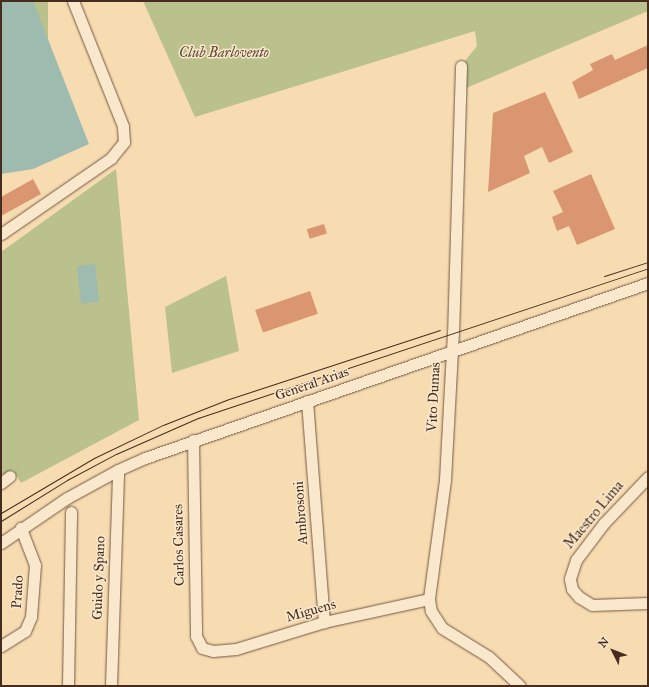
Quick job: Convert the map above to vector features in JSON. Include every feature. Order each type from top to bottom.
[{"type":"street","points":[[1,234],[111,158],[124,142],[123,126],[73,1]]},
{"type":"street","name":"Vito Dumas","points":[[461,66],[445,480],[429,599],[432,611],[442,628],[489,657],[520,686]]},
{"type":"street","name":"General Arias","points":[[1,543],[67,498],[118,470],[193,440],[648,283]]},
{"type":"street","name":"Ambrosoni","points":[[307,401],[324,622]]},
{"type":"street","name":"Carlos Casares","points":[[193,440],[196,636],[202,648]]},
{"type":"street","name":"Guido y Spano","points":[[111,686],[118,470]]},
{"type":"street","points":[[1,483],[10,476]]},
{"type":"street","name":"Maestro Lima","points":[[648,477],[604,523],[576,560],[570,579],[572,589],[580,598],[592,605],[648,603]]},
{"type":"street","points":[[68,686],[70,512]]},
{"type":"street","name":"Prado","points":[[1,646],[25,631],[32,617],[35,565],[21,528]]},
{"type":"street","name":"Miguens","points":[[202,648],[213,651],[236,649],[324,622],[429,599]]},
{"type":"green space","points":[[33,1],[48,1],[48,155],[33,155]]},
{"type":"green space","name":"Club Barlovento","points":[[143,1],[648,1],[648,11],[459,91],[461,66],[477,46],[475,31],[195,117]]},
{"type":"green space","points":[[116,169],[139,420],[21,483],[13,470],[1,475],[1,252]]},
{"type":"green space","points":[[226,276],[239,351],[172,373],[165,307]]},
{"type":"shaded area","points":[[1,1],[33,1],[89,144],[33,169],[1,174]]},
{"type":"shaded area","points":[[95,264],[99,302],[81,304],[77,266]]},
{"type":"building","points":[[648,45],[648,68],[579,99],[572,82],[593,70],[590,64],[612,54],[615,60]]},
{"type":"building","points":[[545,92],[573,152],[549,163],[542,147],[524,156],[530,173],[488,192],[493,113]]},
{"type":"building","points":[[591,174],[615,229],[577,245],[569,226],[557,231],[552,217],[563,212],[553,191]]},
{"type":"building","points":[[33,179],[41,194],[1,216],[1,197]]},
{"type":"building","points":[[324,224],[327,234],[310,239],[307,229]]},
{"type":"building","points":[[310,291],[318,314],[263,333],[255,310]]},
{"type":"tram line","points":[[604,276],[648,262]]},
{"type":"tram line","points":[[1,521],[67,480],[116,454],[198,418],[648,268]]},
{"type":"tram line","points":[[1,513],[94,458],[163,425],[226,400],[440,330]]}]
